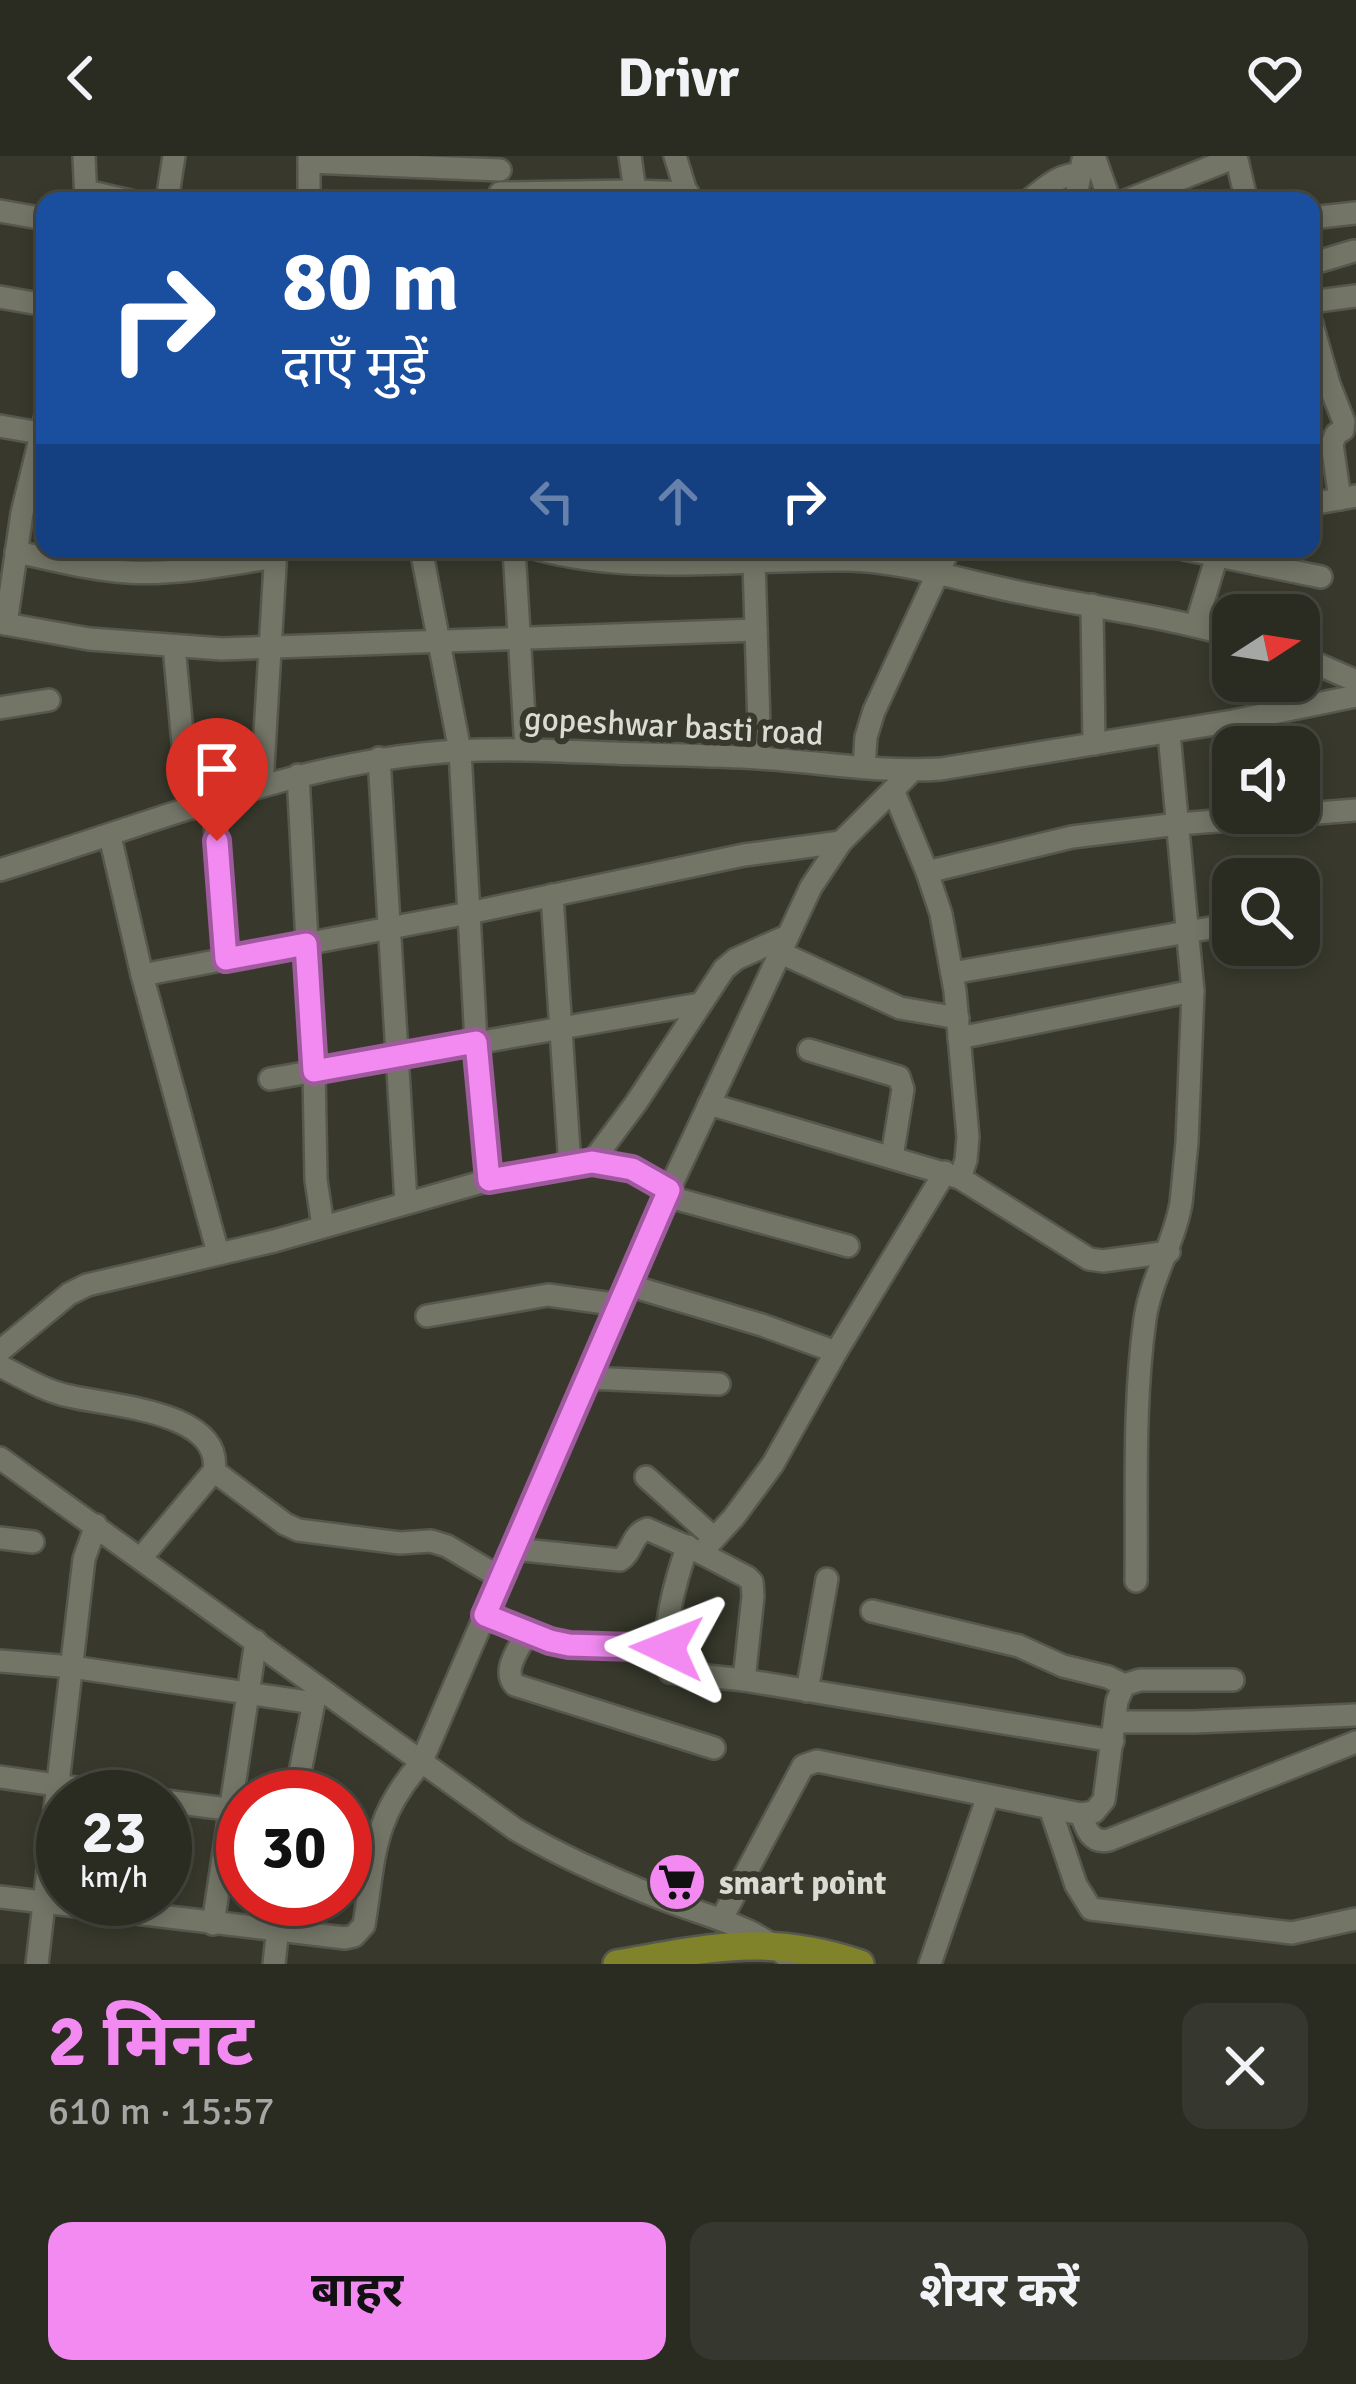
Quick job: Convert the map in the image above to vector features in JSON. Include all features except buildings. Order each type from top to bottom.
[{"type":"main road","points":[[617,1964],[711,1948],[830,1954],[860,1964]]},
{"type":"street","points":[[84,156],[86,192]]},
{"type":"street","points":[[168,192],[174,156]]},
{"type":"street","points":[[630,156],[635,191]]},
{"type":"street","points":[[675,156],[686,192]]},
{"type":"street","points":[[1148,192],[1236,157],[1245,192]]},
{"type":"street","points":[[309,192],[309,159],[644,192]]},
{"type":"street","points":[[1040,192],[1086,162]]},
{"type":"street","points":[[1078,192],[1086,162]]},
{"type":"street","points":[[1086,162],[1104,192]]},
{"type":"street","points":[[0,211],[36,217]]},
{"type":"street","points":[[1320,217],[1356,213]]},
{"type":"street","points":[[1320,261],[1354,251]]},
{"type":"street","points":[[1320,301],[1356,296]]},
{"type":"street","points":[[0,297],[36,303]]},
{"type":"street","points":[[1320,388],[1344,422],[1331,443],[1348,497]]},
{"type":"street","points":[[0,426],[36,428]]},
{"type":"street","points":[[36,449],[11,512],[16,552],[3,623],[89,640],[269,649],[756,631]]},
{"type":"street","points":[[16,552],[36,556]]},
{"type":"street","points":[[46,558],[155,573],[186,572],[252,558]]},
{"type":"street","points":[[262,784],[276,558]]},
{"type":"street","points":[[423,558],[460,751],[476,1042],[489,1180]]},
{"type":"street","points":[[514,558],[526,750]]},
{"type":"street","points":[[575,558],[616,562],[694,558]]},
{"type":"street","points":[[752,558],[760,758]]},
{"type":"street","points":[[810,558],[895,563],[1212,630]]},
{"type":"street","points":[[864,767],[874,710],[945,558]]},
{"type":"street","points":[[1196,625],[1216,558]]},
{"type":"street","points":[[1242,558],[1322,578]]},
{"type":"street","points":[[1093,605],[1094,744]]},
{"type":"street","points":[[174,646],[184,754],[203,804],[226,959]]},
{"type":"street","points":[[1320,665],[1356,681]]},
{"type":"street","name":"gopeshwar basti road","points":[[0,870],[262,784],[379,758],[526,750],[941,770],[1356,697]]},
{"type":"street","points":[[0,708],[50,700]]},
{"type":"street","points":[[1136,1581],[1138,1406],[1146,1316],[1181,1203],[1193,991],[1169,733]]},
{"type":"street","points":[[379,758],[406,1202]]},
{"type":"street","points":[[192,1921],[345,1938],[360,1932],[383,1817],[401,1785],[421,1763],[668,1193],[783,944],[811,886],[841,842],[912,771]]},
{"type":"street","points":[[298,776],[316,1180],[323,1226]]},
{"type":"street","points":[[892,790],[941,914],[952,973],[968,1149],[836,1352],[773,1464],[701,1546],[674,1591],[666,1663],[670,1672],[1114,1731],[1194,1722],[1356,1715]]},
{"type":"street","points":[[928,872],[1058,840],[1178,824],[1356,810]]},
{"type":"street","points":[[110,836],[142,975],[218,1253]]},
{"type":"street","points":[[142,975],[743,855],[841,842]]},
{"type":"street","points":[[552,896],[562,1028],[581,1164]]},
{"type":"street","points":[[952,973],[1212,927]]},
{"type":"street","points":[[581,1164],[636,1102],[724,969],[736,959],[783,944],[900,1008],[958,1028],[1193,991]]},
{"type":"street","points":[[270,1079],[699,1004]]},
{"type":"street","points":[[809,1050],[899,1077],[902,1089],[892,1157]]},
{"type":"street","points":[[709,1104],[953,1175],[1089,1259],[1168,1252]]},
{"type":"street","points":[[0,1351],[69,1294],[87,1285],[489,1180],[581,1164],[632,1169],[668,1193],[848,1246]]},
{"type":"street","points":[[427,1316],[548,1294],[624,1295],[762,1325],[836,1352]]},
{"type":"street","points":[[0,1366],[52,1391],[175,1418],[208,1442],[214,1452],[214,1471],[141,1558]]},
{"type":"street","points":[[588,1378],[719,1384]]},
{"type":"street","points":[[0,1458],[256,1641],[315,1694],[515,1829],[592,1871],[722,1918],[785,1954]]},
{"type":"street","points":[[214,1471],[298,1530],[400,1543],[430,1541],[501,1577]]},
{"type":"street","points":[[646,1477],[701,1546],[752,1582],[744,1680]]},
{"type":"street","points":[[58,1770],[84,1559],[96,1525]]},
{"type":"street","points":[[514,1550],[620,1560],[635,1537],[647,1529],[701,1546]]},
{"type":"street","points":[[0,1538],[33,1542]]},
{"type":"street","points":[[807,1691],[827,1579]]},
{"type":"street","points":[[872,1611],[1018,1646],[1124,1685],[1140,1680],[1233,1680]]},
{"type":"street","points":[[485,1615],[569,1645],[667,1648]]},
{"type":"street","points":[[527,1632],[508,1671],[515,1685],[714,1748]]},
{"type":"street","points":[[240,1770],[256,1641]]},
{"type":"street","points":[[0,1661],[248,1693],[315,1694]]},
{"type":"street","points":[[722,1918],[809,1762],[1081,1814],[1094,1812],[1104,1800],[1117,1701],[1124,1685]]},
{"type":"street","points":[[300,1770],[315,1694]]},
{"type":"street","points":[[1081,1814],[1093,1838],[1109,1840],[1356,1742]]},
{"type":"street","points":[[0,1777],[36,1782]]},
{"type":"street","points":[[930,1964],[988,1796]]},
{"type":"street","points":[[1050,1808],[1085,1904],[1100,1912],[1292,1933],[1356,1918]]},
{"type":"street","points":[[0,1897],[36,1900]]},
{"type":"street","points":[[213,1924],[216,1909]]},
{"type":"street","points":[[37,1964],[41,1926]]},
{"type":"street","points":[[274,1964],[278,1926]]},
{"type":"place","name":"smart point","points":[[677,1882]]},
{"type":"route","points":[[217,841],[226,959],[306,944],[314,1071],[476,1042],[489,1180],[592,1162],[632,1169],[669,1190],[485,1615],[569,1645],[667,1648]]}]
